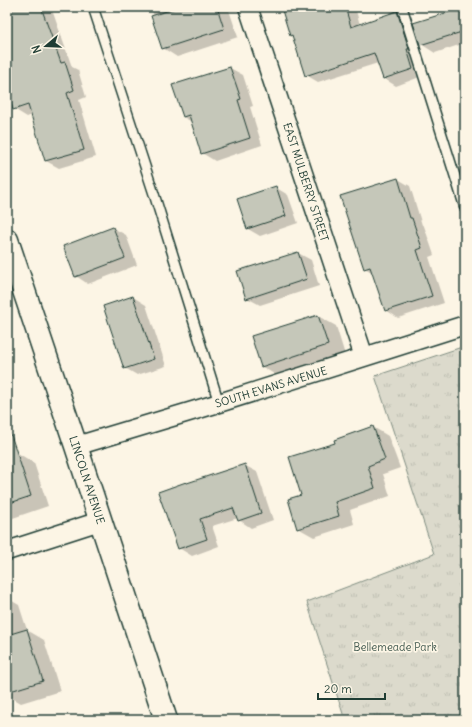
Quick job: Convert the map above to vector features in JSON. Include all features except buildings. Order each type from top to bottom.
[{"type":"street","name":"EAST MULBERRY STREET","points":[[248,7],[364,357]]},
{"type":"street","name":"LINCOLN AVENUE","points":[[7,240],[166,720]]},
{"type":"street","name":"SOUTH EVANS AVENUE","points":[[76,446],[219,403],[465,325]]},
{"type":"street","points":[[7,551],[100,521]]},
{"type":"lane","points":[[93,7],[154,194],[219,403]]},
{"type":"lane","points":[[402,7],[465,208]]},
{"type":"green space","name":"Bellemeade Park","points":[[465,346],[465,720],[345,720],[307,602],[434,554],[375,376]]}]
